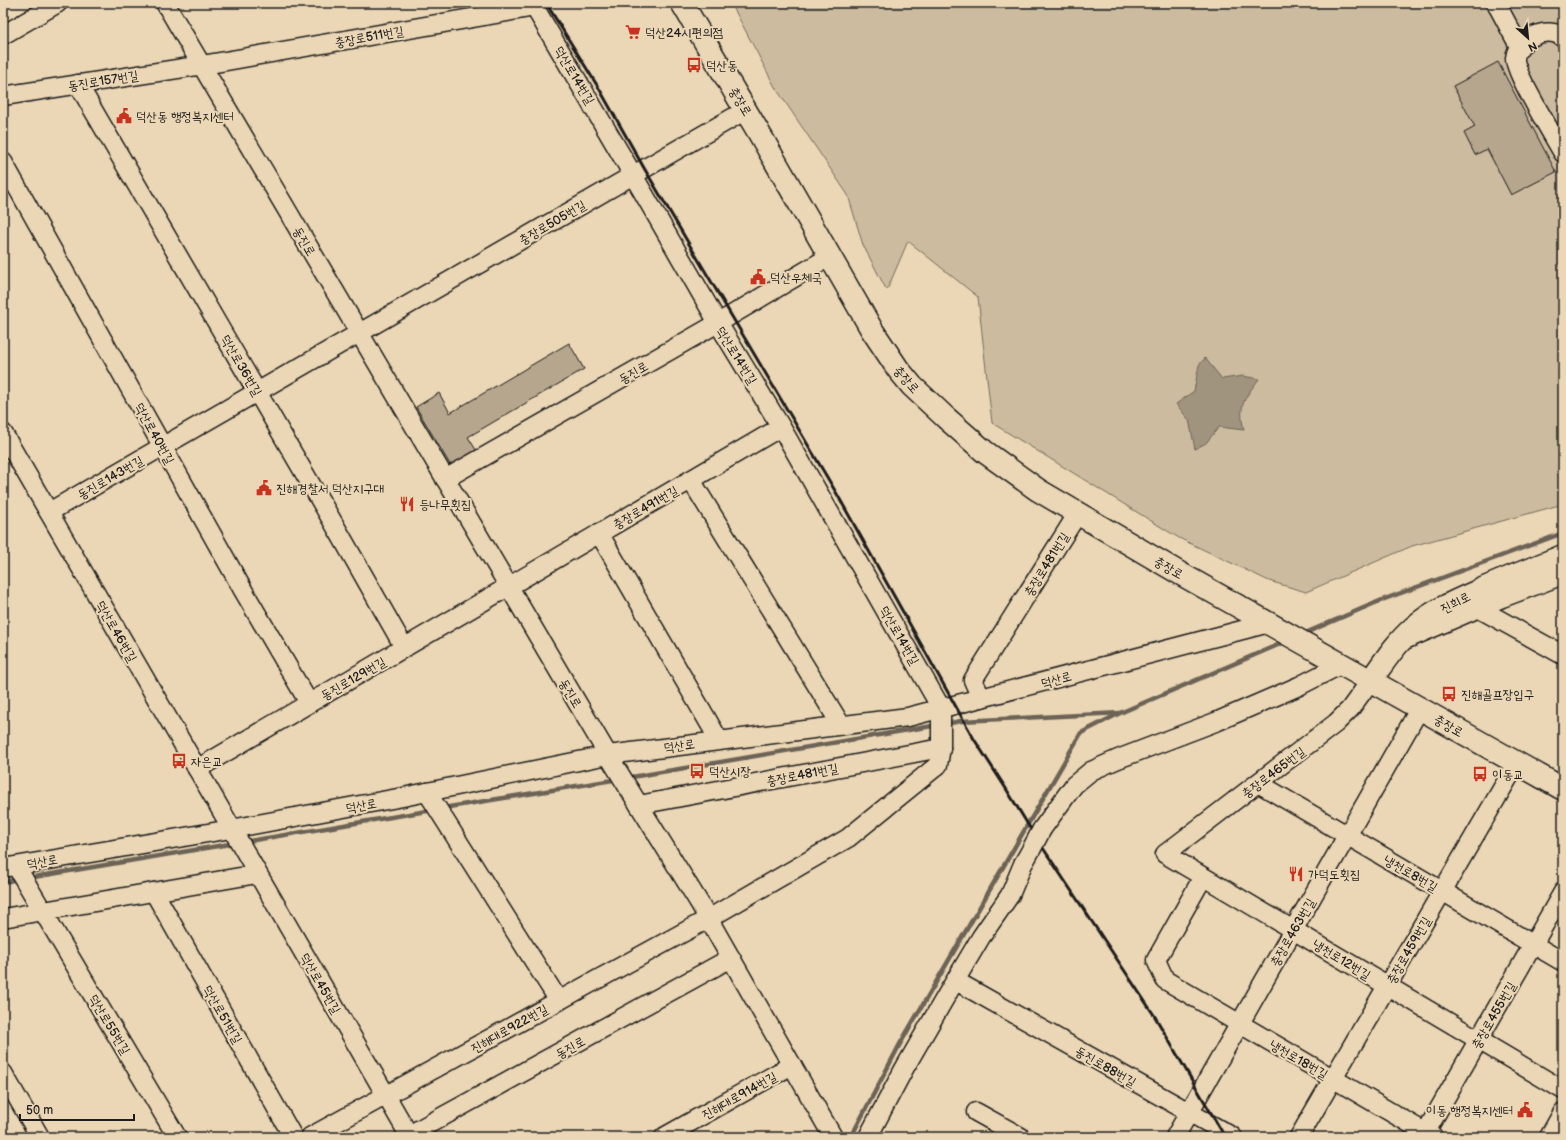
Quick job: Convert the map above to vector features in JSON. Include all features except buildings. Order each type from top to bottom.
[{"type":"main road","name":"충장로","points":[[682,3],[746,110],[872,330],[898,369],[912,386],[944,417],[985,452],[1038,490],[1181,574],[1563,789]]},
{"type":"main road","name":"진희로","points":[[1370,680],[1399,642],[1413,628],[1429,616],[1449,604],[1506,578],[1563,556]]},
{"type":"street","points":[[3,36],[58,3]]},
{"type":"street","name":"동진로","points":[[165,3],[203,65],[359,334],[608,755],[704,912],[792,1065],[829,1134]]},
{"type":"street","points":[[1496,3],[1520,48]]},
{"type":"street","name":"충장로511번길","points":[[203,65],[533,5]]},
{"type":"street","name":"덕산로14번길","points":[[533,5],[634,175],[718,323],[781,427],[941,708]]},
{"type":"street","points":[[1563,38],[1561,36],[1546,32],[1532,35],[1520,48],[1515,58],[1520,74],[1563,154]]},
{"type":"street","name":"동진로157번길","points":[[3,96],[203,65]]},
{"type":"street","name":"덕산로36번길","points":[[78,84],[404,647]]},
{"type":"street","name":"충장로505번길","points":[[359,334],[746,110]]},
{"type":"street","name":"덕산로40번길","points":[[3,162],[243,590],[309,703]]},
{"type":"street","name":"동진로","points":[[445,479],[718,323],[829,257]]},
{"type":"street","name":"동진로143번길","points":[[49,512],[359,334]]},
{"type":"street","name":"충장로491번길","points":[[508,586],[781,427]]},
{"type":"street","name":"덕산로46번길","points":[[3,433],[231,829]]},
{"type":"street","points":[[691,480],[841,725]]},
{"type":"street","name":"충장로481번길","points":[[981,698],[973,680],[1078,514]]},
{"type":"street","name":"덕산로","points":[[599,533],[719,740]]},
{"type":"street","points":[[1399,642],[1478,608],[1563,575]]},
{"type":"street","name":"동진로129번길","points":[[197,769],[508,586]]},
{"type":"street","points":[[1478,608],[1563,655]]},
{"type":"street","name":"덕산로","points":[[9,867],[231,829],[427,792],[608,755],[908,717],[1269,623]]},
{"type":"street","points":[[868,1137],[948,991],[1010,895],[1023,864],[1042,829],[1074,785],[1091,771],[1218,721],[1299,686],[1339,662]]},
{"type":"street","name":"충장로465번길","points":[[1165,854],[1336,723],[1350,709],[1370,680]]},
{"type":"street","points":[[704,912],[848,838],[938,765],[941,748],[941,708]]},
{"type":"street","name":"충장로463번길","points":[[1189,1112],[1420,708]]},
{"type":"street","name":"충장로481번길","points":[[639,805],[941,748]]},
{"type":"street","name":"충장로459번길","points":[[1299,1137],[1517,764]]},
{"type":"street","name":"냉천로8번길","points":[[1258,783],[1563,962]]},
{"type":"street","points":[[427,792],[559,1001]]},
{"type":"street","name":"덕산로45번길","points":[[231,829],[410,1136]]},
{"type":"street","name":"냉천로12번길","points":[[1165,854],[1563,1090]]},
{"type":"street","name":"덕산로55번길","points":[[9,867],[43,911],[177,1137]]},
{"type":"street","points":[[3,918],[258,874]]},
{"type":"street","name":"냉천로18번길","points":[[1203,877],[1156,960],[1165,980],[1427,1135]]},
{"type":"street","name":"덕산로51번길","points":[[154,892],[293,1137]]},
{"type":"street","name":"충장로455번길","points":[[1427,1135],[1478,1040],[1563,892]]},
{"type":"street","name":"진해대로922번길","points":[[310,1137],[559,1001],[704,912]]},
{"type":"street","name":"동진로","points":[[410,1136],[731,958]]},
{"type":"street","name":"동진로88번길","points":[[963,984],[1227,1134]]},
{"type":"street","name":"진해대로914번길","points":[[664,1137],[792,1065]]},
{"type":"street","points":[[3,1073],[40,1137]]},
{"type":"street","points":[[976,1112],[1021,1137]]},
{"type":"street","points":[[1175,1137],[1189,1112]]},
{"type":"street","points":[[1549,1137],[1563,1112]]},
{"type":"shaded area","points":[[731,3],[1563,3],[1563,504],[1412,546],[1306,592],[1269,581],[1179,538],[992,423],[978,297],[908,241],[887,290],[886,289],[863,245],[848,195],[775,87]]},
{"type":"shaded area","points":[[1205,358],[1222,379],[1243,376],[1259,379],[1246,397],[1242,408],[1244,430],[1219,427],[1206,443],[1195,449],[1189,420],[1176,404],[1194,391],[1199,365]]},
{"type":"waterway","points":[[1303,634],[1382,600],[1563,533]]},
{"type":"waterway","points":[[851,1137],[900,1044],[1081,733],[1120,713],[1287,641]]},
{"type":"waterway","points":[[945,724],[961,721],[1120,713]]},
{"type":"waterway","points":[[626,778],[938,725]]},
{"type":"waterway","points":[[443,808],[619,779]]},
{"type":"waterway","points":[[243,842],[433,810]]},
{"type":"waterway","points":[[28,878],[236,843]]},
{"type":"waterway","points":[[3,882],[19,879]]},
{"type":"railway","points":[[546,3],[600,90],[644,168],[837,494],[974,739],[1035,836],[1154,1015],[1225,1137]]},
{"type":"place","name":"덕산24시편의점","points":[[633,32]]},
{"type":"place","name":"덕산동","points":[[694,65]]},
{"type":"place","name":"덕산동 행정복지센터","points":[[124,116]]},
{"type":"place","name":"덕산우체국","points":[[758,277]]},
{"type":"place","name":"진해경찰서 덕산지구대","points":[[264,488]]},
{"type":"place","name":"등나무횟집","points":[[407,504]]},
{"type":"place","name":"진해골프장입구","points":[[1449,694]]},
{"type":"place","name":"자은교","points":[[179,761]]},
{"type":"place","name":"덕산시장","points":[[697,771]]},
{"type":"place","name":"이동교","points":[[1480,774]]},
{"type":"place","name":"가덕도횟집","points":[[1296,874]]},
{"type":"place","name":"이동 행정복지센터","points":[[1525,1110]]}]
